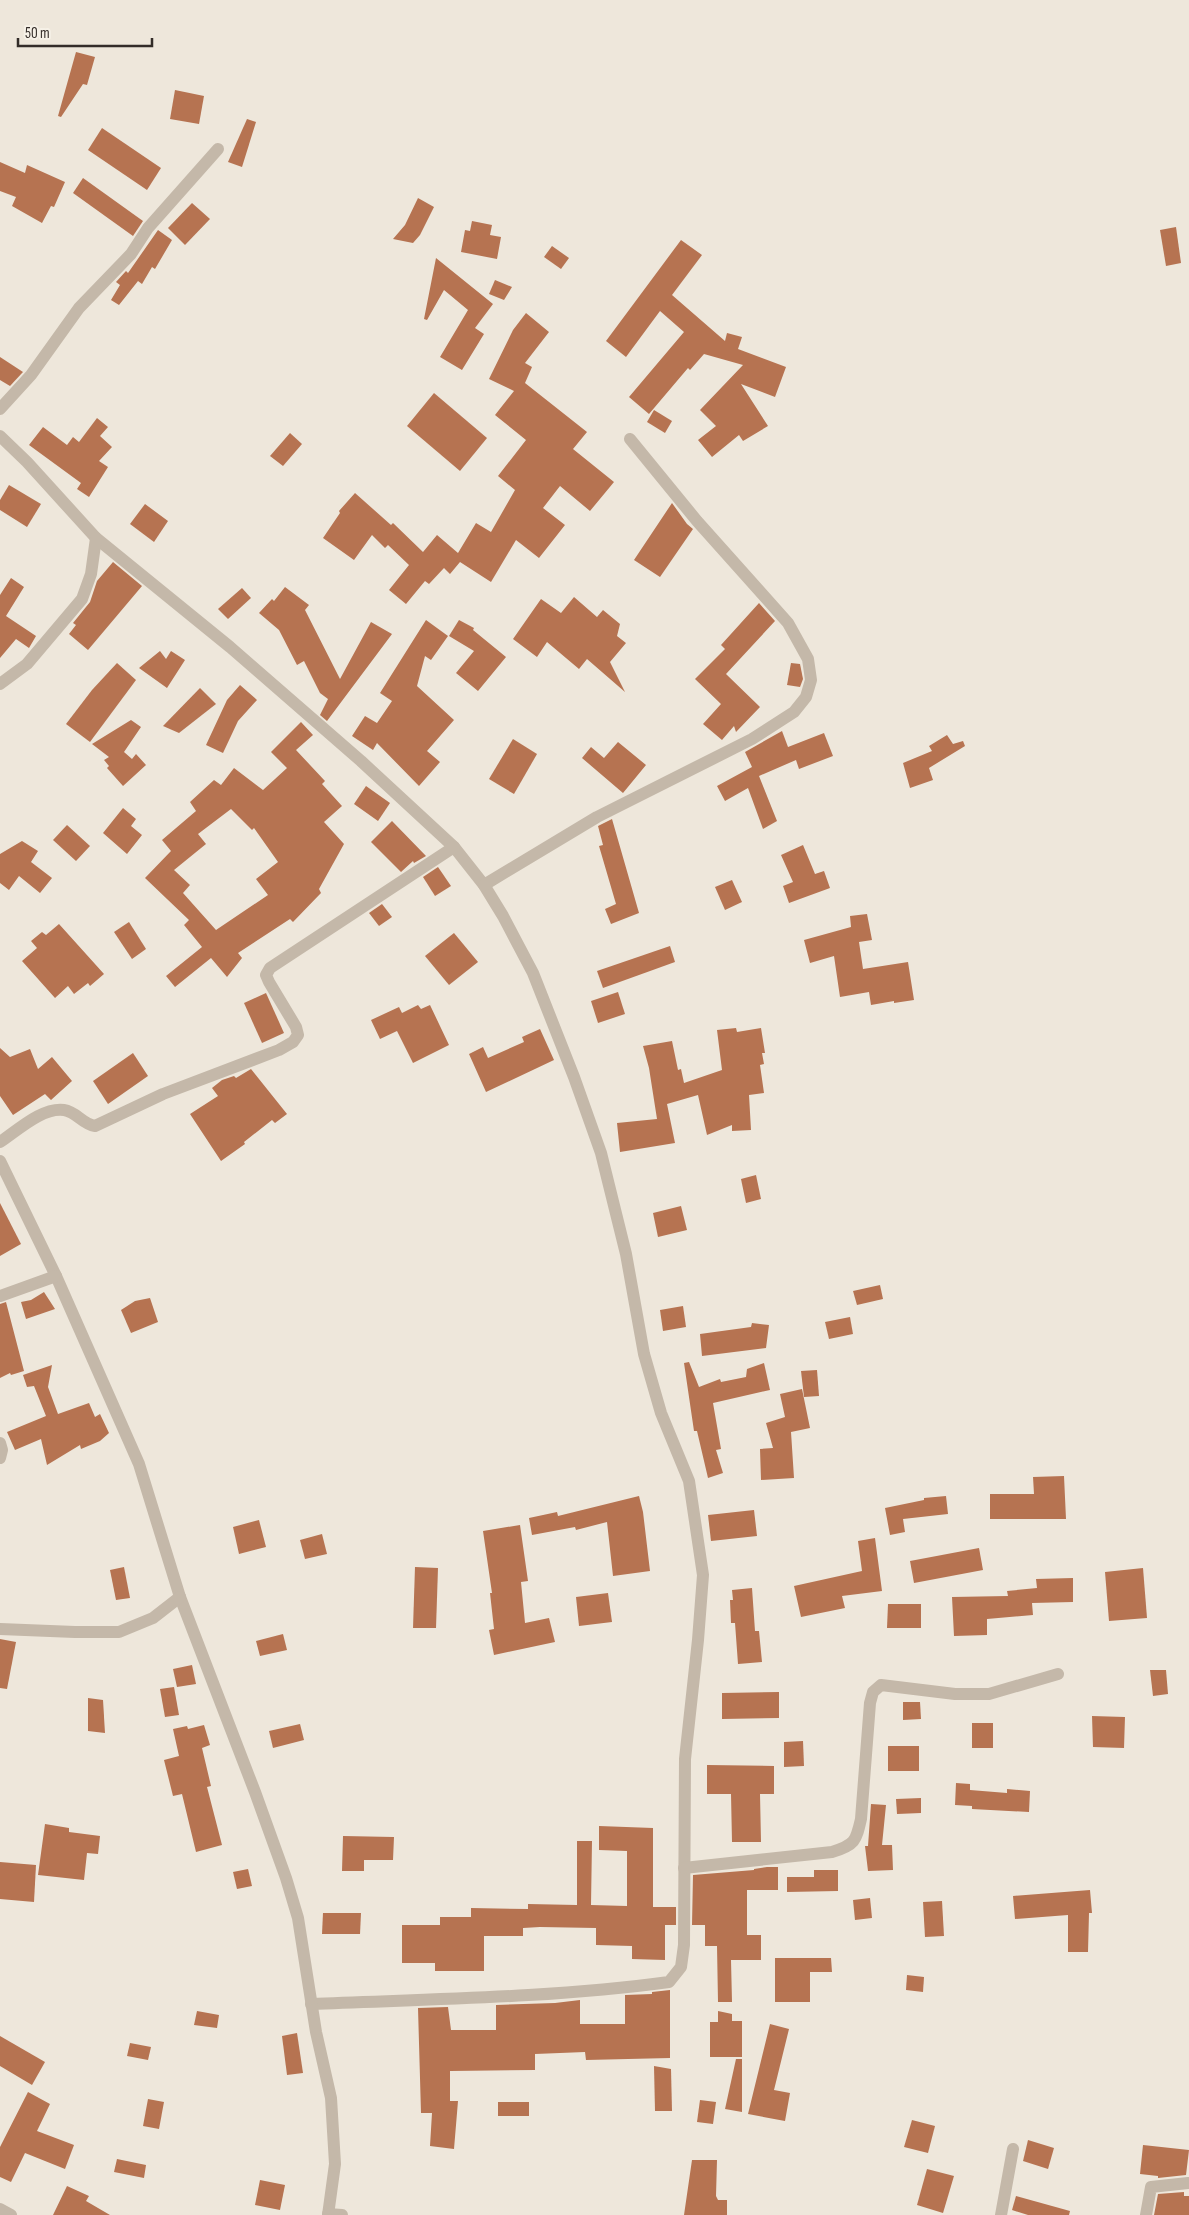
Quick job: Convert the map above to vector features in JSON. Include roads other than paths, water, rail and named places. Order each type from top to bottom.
[{"type":"street","points":[[0,409],[31,375],[79,308],[131,254],[148,228],[218,149]]},
{"type":"street","points":[[0,436],[27,462],[96,538],[230,647],[361,761],[454,847],[484,885],[503,916],[533,974],[574,1077],[601,1153],[626,1254],[644,1354],[661,1413],[689,1481],[703,1575],[686,1759],[684,1945],[680,1967],[669,1982],[554,1992],[312,2004]]},
{"type":"street","points":[[484,885],[597,817],[752,739],[794,712],[806,697],[811,680],[808,659],[788,623],[697,521],[630,439]]},
{"type":"street","points":[[0,684],[27,664],[82,599],[91,574],[96,538]]},
{"type":"street","points":[[0,1142],[40,1116],[53,1111],[64,1110],[75,1114],[85,1124],[95,1126],[163,1094],[278,1050],[293,1042],[298,1035],[296,1027],[269,982],[266,975],[270,968],[454,847]]},
{"type":"street","points":[[0,1161],[56,1276],[139,1464],[180,1597],[286,1878],[298,1918],[316,2032],[332,2098],[335,2164],[328,2214],[342,2215]]},
{"type":"street","points":[[0,1296],[56,1276]]},
{"type":"street","points":[[0,1443],[2,1450],[0,1458]]},
{"type":"street","points":[[0,1628],[119,1632],[153,1618],[180,1597]]},
{"type":"street","points":[[684,1868],[832,1852],[850,1847],[856,1837],[861,1819],[870,1703],[873,1692],[881,1685],[955,1694],[989,1694],[1058,1674]]},
{"type":"street","points":[[1001,2215],[1014,2150]]},
{"type":"street","points":[[1146,2215],[1151,2187],[1188,2183]]},
{"type":"street","points":[[0,2209],[11,2215]]}]
